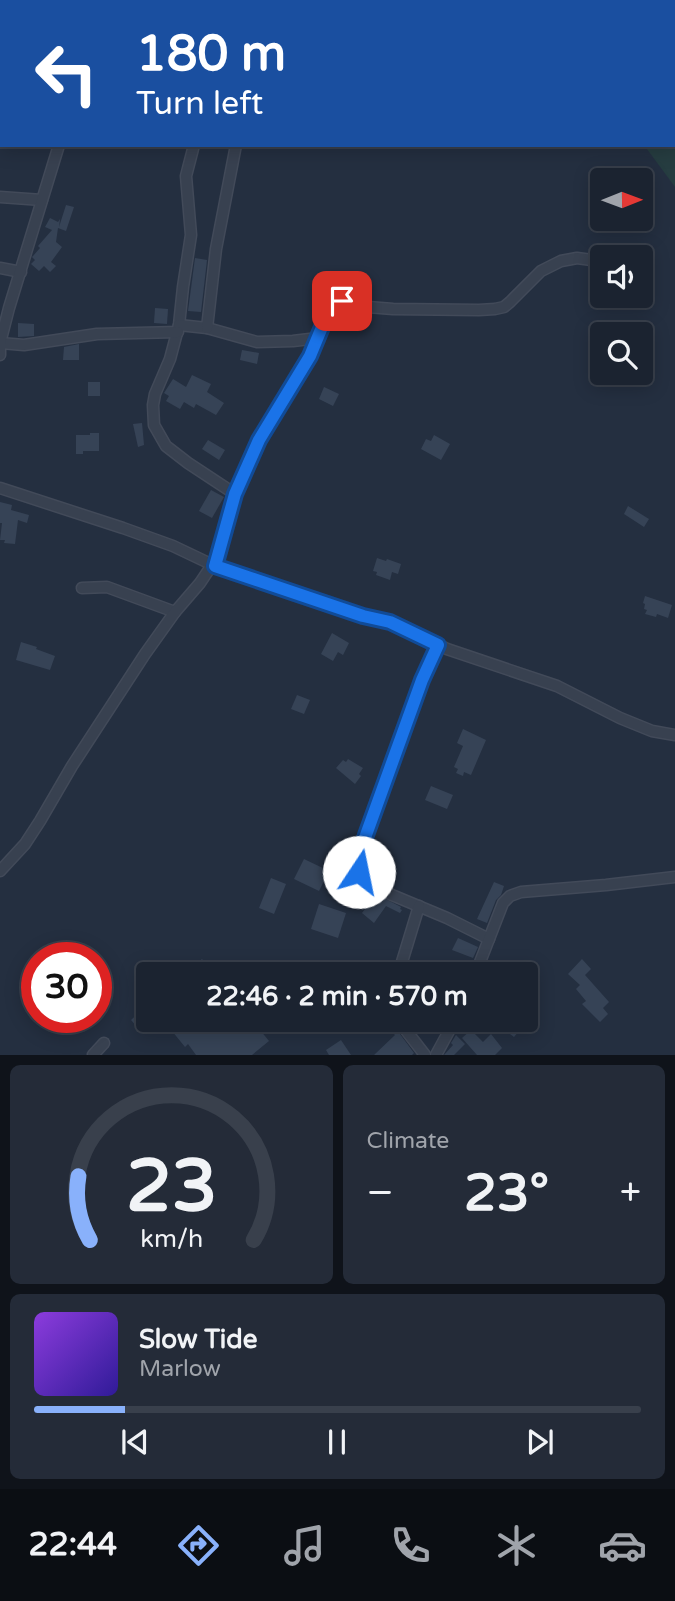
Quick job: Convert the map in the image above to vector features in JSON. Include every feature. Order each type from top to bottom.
[{"type":"street","points":[[0,355],[0,343],[9,308],[58,147]]},
{"type":"street","points":[[193,147],[186,176],[191,235],[178,328],[170,359],[155,394],[154,425],[166,446],[235,494]]},
{"type":"street","points":[[206,328],[216,249],[236,147]]},
{"type":"street","points":[[0,197],[42,200]]},
{"type":"street","points":[[0,871],[25,844],[145,654],[175,612],[214,566],[235,494],[259,440],[310,356],[333,305],[342,301],[393,309],[495,309],[504,307],[541,271],[561,261],[577,258],[590,260]]},
{"type":"street","points":[[0,268],[21,272]]},
{"type":"street","points":[[0,343],[24,345],[97,334],[178,328],[206,328],[257,342],[318,338]]},
{"type":"street","points":[[0,488],[123,528],[214,566],[363,616],[390,622],[447,649],[557,686],[652,731],[675,735]]},
{"type":"street","points":[[82,588],[107,587],[175,612]]},
{"type":"street","points":[[438,645],[422,680],[370,823],[358,867],[363,879],[392,895],[489,939]]},
{"type":"street","points":[[480,962],[503,903],[510,896],[522,892],[675,877]]},
{"type":"street","points":[[402,962],[419,906]]},
{"type":"street","points":[[407,1032],[425,1055]]},
{"type":"street","points":[[436,1055],[448,1032]]},
{"type":"street","points":[[93,1055],[104,1043]]},
{"type":"green space","points":[[645,147],[675,147],[675,187]]},
{"type":"building","points":[[66,205],[74,207],[66,231],[58,228],[56,242],[62,247],[51,262],[56,266],[50,272],[44,266],[39,271],[31,264],[35,260],[32,257],[52,230],[45,227],[50,218],[58,222],[60,219],[59,227]]},
{"type":"building","points":[[195,258],[207,260],[201,312],[188,311]]},
{"type":"building","points":[[155,308],[168,309],[167,324],[154,323]]},
{"type":"building","points":[[18,323],[34,324],[34,336],[18,337]]},
{"type":"building","points":[[79,344],[79,360],[63,360],[64,347]]},
{"type":"building","points":[[242,350],[259,353],[257,364],[240,360]]},
{"type":"building","points":[[192,375],[211,384],[207,392],[224,403],[216,415],[196,404],[194,408],[184,402],[180,409],[166,401],[169,396],[164,393],[173,379],[186,387]]},
{"type":"building","points":[[88,382],[100,382],[100,396],[88,396]]},
{"type":"building","points":[[324,387],[339,394],[333,406],[319,399]]},
{"type":"building","points":[[142,423],[144,445],[138,447],[133,424]]},
{"type":"building","points":[[99,433],[99,451],[76,454],[76,435]]},
{"type":"building","points":[[434,435],[450,444],[441,460],[421,449],[426,439],[431,441]]},
{"type":"building","points":[[208,440],[225,450],[219,460],[202,449]]},
{"type":"building","points":[[211,490],[224,497],[212,518],[199,511]]},
{"type":"building","points":[[0,502],[12,505],[11,510],[29,515],[27,523],[18,520],[15,544],[0,540]]},
{"type":"building","points":[[628,506],[649,519],[644,527],[624,514]]},
{"type":"building","points":[[377,558],[401,564],[398,574],[392,572],[390,580],[376,575],[377,572],[373,571]]},
{"type":"building","points":[[645,596],[672,605],[668,618],[645,614]]},
{"type":"building","points":[[332,633],[349,643],[343,655],[338,652],[333,661],[321,654]]},
{"type":"building","points":[[21,642],[55,656],[50,670],[16,660]]},
{"type":"building","points":[[297,695],[310,700],[304,714],[291,709]]},
{"type":"building","points":[[463,729],[486,740],[471,775],[464,772],[463,776],[456,773],[458,769],[454,767],[463,746],[457,743]]},
{"type":"building","points":[[348,759],[363,768],[355,784],[336,768],[343,760],[346,762]]},
{"type":"building","points":[[431,786],[453,795],[447,809],[425,800]]},
{"type":"building","points":[[304,859],[329,871],[319,891],[294,879]]},
{"type":"building","points":[[271,878],[286,884],[274,914],[259,908]]},
{"type":"building","points":[[494,882],[504,886],[487,923],[477,919]]},
{"type":"building","points":[[376,894],[401,907],[400,913],[386,906],[374,923],[362,913]]},
{"type":"building","points":[[319,904],[346,913],[338,938],[311,929]]},
{"type":"building","points":[[458,938],[478,947],[473,958],[452,950]]},
{"type":"building","points":[[582,959],[591,969],[585,975],[609,1002],[603,1008],[608,1014],[600,1022],[582,1004],[586,1001],[576,989],[580,985],[568,974]]},
{"type":"building","points":[[173,1032],[262,1032],[269,1041],[252,1055],[196,1055],[188,1044],[185,1047]]},
{"type":"building","points":[[398,1032],[414,1053],[374,1055],[395,1035],[393,1033]]},
{"type":"building","points":[[473,1032],[483,1042],[491,1034],[502,1048],[495,1055],[477,1055],[462,1038]]},
{"type":"building","points":[[456,1035],[465,1044],[454,1055],[444,1055],[453,1045],[451,1043]]},
{"type":"building","points":[[341,1040],[351,1055],[329,1055],[326,1050]]},
{"type":"route","points":[[342,301],[333,305],[327,315],[310,356],[259,440],[235,494],[215,566],[363,616],[390,622],[438,645],[422,680],[366,835],[359,858],[359,872]]}]
